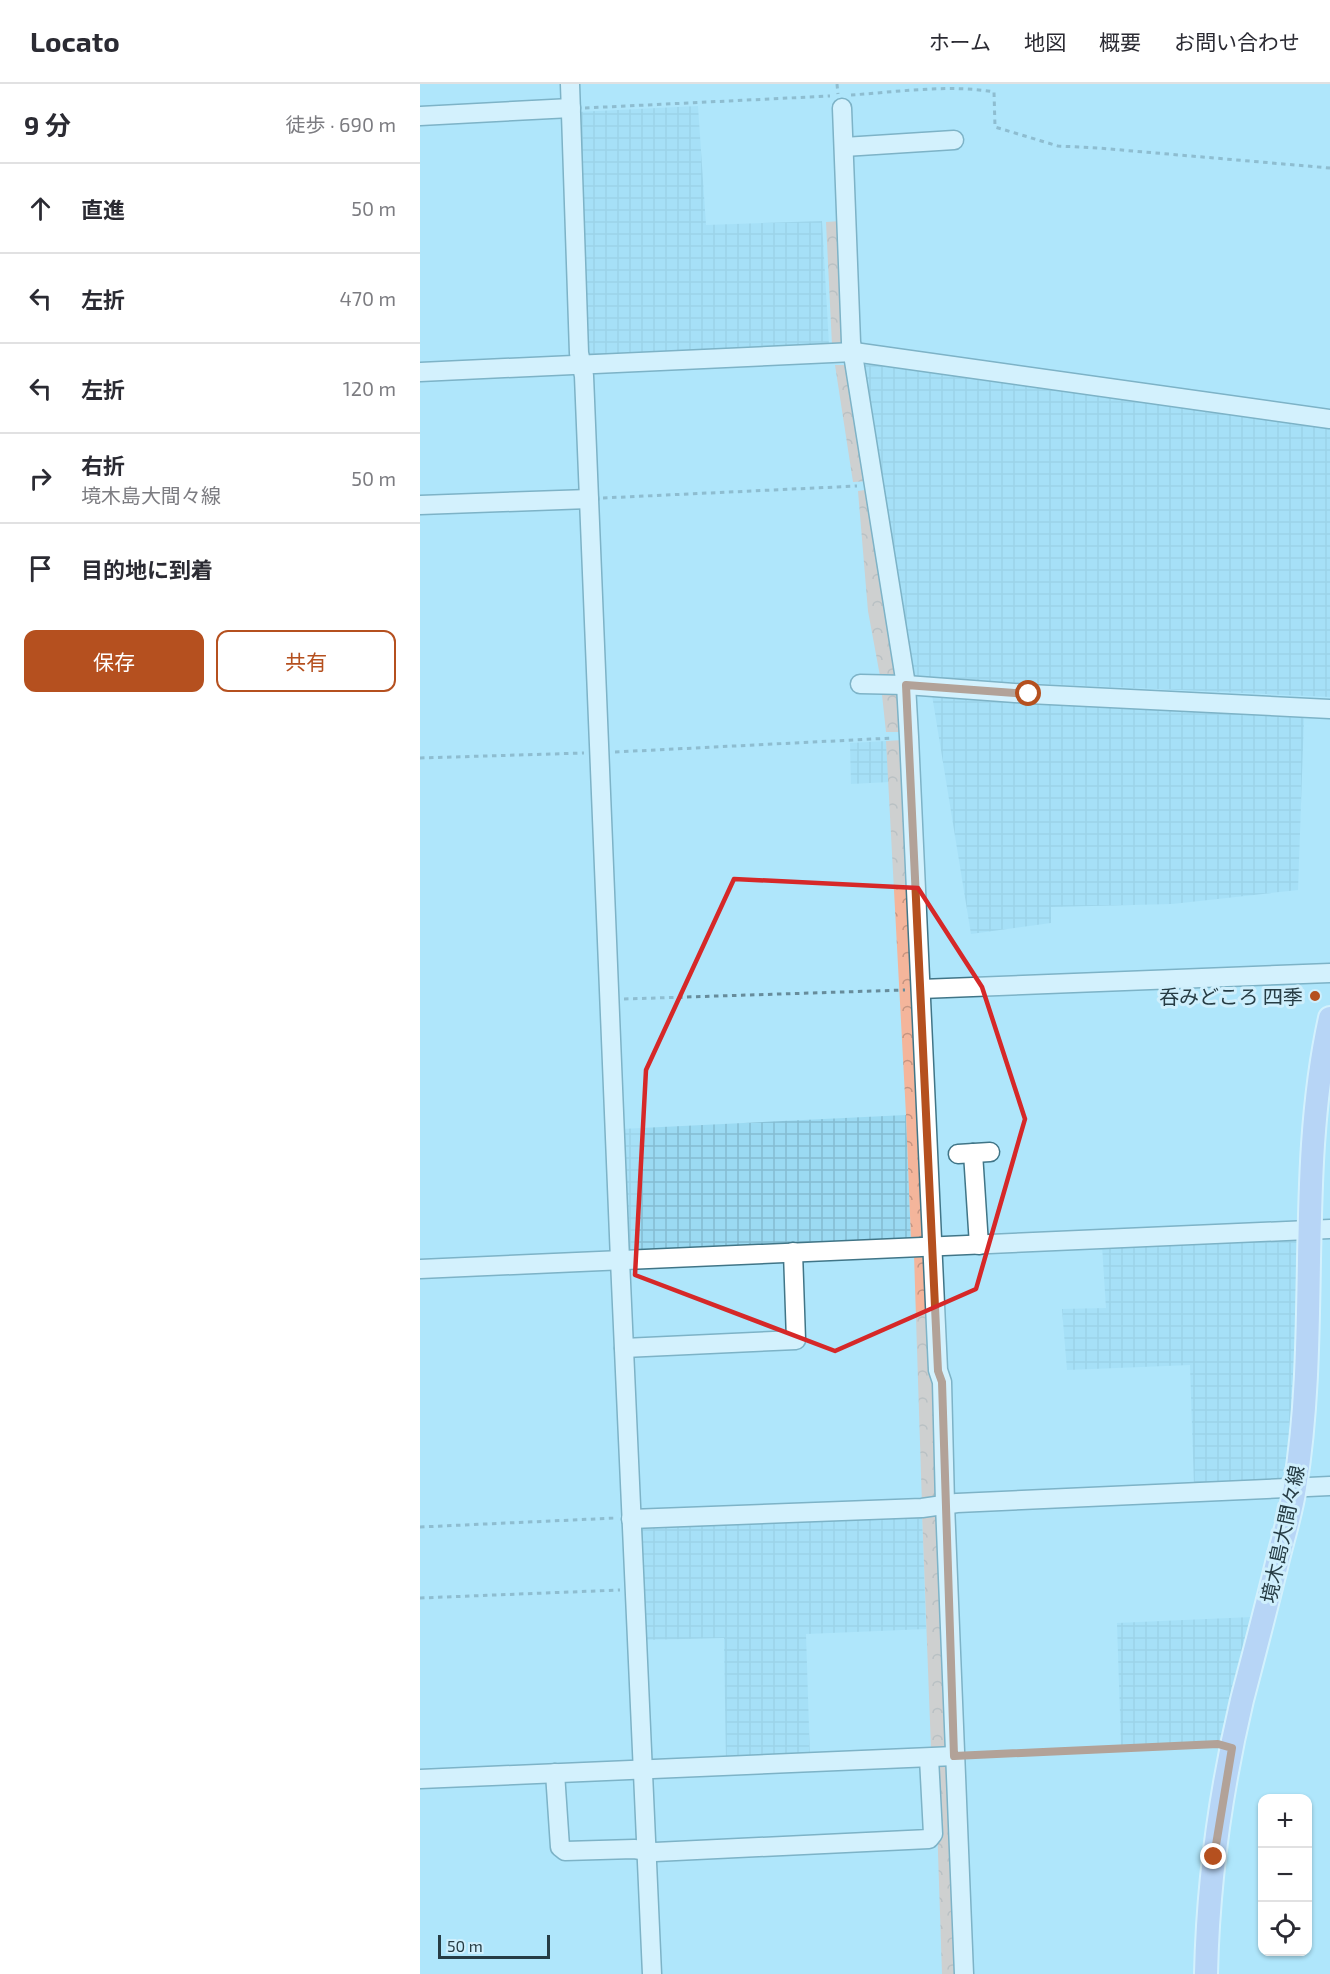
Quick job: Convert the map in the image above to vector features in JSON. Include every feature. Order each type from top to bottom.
[{"type":"main road","name":"境木島大間々線","points":[[1206,1974],[1211,1885],[1232,1748],[1295,1487],[1320,1230],[1318,1091],[1330,1018]]},
{"type":"street","points":[[570,84],[579,353],[584,376],[590,499],[651,1974]]},
{"type":"street","points":[[843,100],[852,342],[906,685],[938,1371],[942,1382],[954,1756],[964,1974]]},
{"type":"street","points":[[420,116],[571,108]]},
{"type":"street","points":[[844,147],[954,140]]},
{"type":"street","points":[[420,372],[854,352],[1330,419]]},
{"type":"street","points":[[420,505],[590,499]]},
{"type":"street","points":[[860,684],[1330,709]]},
{"type":"street","points":[[921,989],[1330,973]]},
{"type":"street","points":[[974,1153],[979,1245]]},
{"type":"street","points":[[420,1269],[1320,1230]]},
{"type":"street","points":[[624,1348],[796,1340],[793,1252]]},
{"type":"street","points":[[631,1519],[922,1508],[945,1504],[1330,1486]]},
{"type":"street","points":[[420,1779],[954,1756]]},
{"type":"street","points":[[555,1773],[560,1847],[565,1851],[634,1849],[645,1851],[929,1839],[933,1834],[929,1758]]},
{"type":"path","points":[[571,108],[843,100],[960,88],[994,92],[996,127],[1058,146],[1330,168]]},
{"type":"path","points":[[590,499],[874,486]]},
{"type":"path","points":[[420,758],[600,753],[909,737]]},
{"type":"path","points":[[610,999],[921,989]]},
{"type":"path","points":[[420,1527],[631,1519]]},
{"type":"path","points":[[420,1598],[634,1590]]},
{"type":"path","points":[[954,1756],[1218,1744],[1232,1748]]},
{"type":"highlighted area","points":[[734,879],[918,888],[982,987],[1025,1119],[976,1289],[835,1351],[635,1275],[646,1070]]},
{"type":"shaded area","points":[[698,106],[706,225],[822,221],[829,345],[587,357],[577,112]]},
{"type":"shaded area","points":[[862,358],[1330,426],[1330,697],[914,678]]},
{"type":"shaded area","points":[[932,695],[1304,718],[1298,890],[1172,904],[1051,907],[1051,923],[971,934]]},
{"type":"shaded area","points":[[886,741],[889,782],[851,784],[850,743]]},
{"type":"shaded area","points":[[906,1115],[911,1240],[627,1251],[621,1129]]},
{"type":"shaded area","points":[[1294,1237],[1300,1243],[1296,1391],[1286,1478],[1282,1483],[1194,1486],[1190,1365],[1067,1370],[1062,1309],[1106,1308],[1102,1245]]},
{"type":"shaded area","points":[[922,1512],[926,1629],[806,1634],[810,1760],[726,1763],[724,1638],[643,1640],[637,1522]]},
{"type":"shaded area","points":[[1252,1617],[1222,1740],[1121,1745],[1117,1623]]},
{"type":"green space","points":[[841,221],[847,345],[832,345],[826,222]]},
{"type":"green space","points":[[835,365],[852,365],[870,481],[853,482]]},
{"type":"green space","points":[[865,490],[871,493],[898,676],[902,732],[886,732],[880,676],[868,611],[858,491]]},
{"type":"green space","points":[[903,740],[928,1239],[911,1240],[886,741]]},
{"type":"green space","points":[[928,1254],[938,1500],[922,1505],[914,1255]]},
{"type":"green space","points":[[941,1508],[950,1747],[931,1748],[922,1512]]},
{"type":"green space","points":[[935,1761],[948,1761],[957,1974],[942,1974]]},
{"type":"place","name":"呑みどころ 四季","points":[[1315,996]]},
{"type":"route","points":[[1029,694],[906,685],[938,1371],[942,1382],[954,1756],[1218,1744],[1232,1748],[1214,1857]]}]
